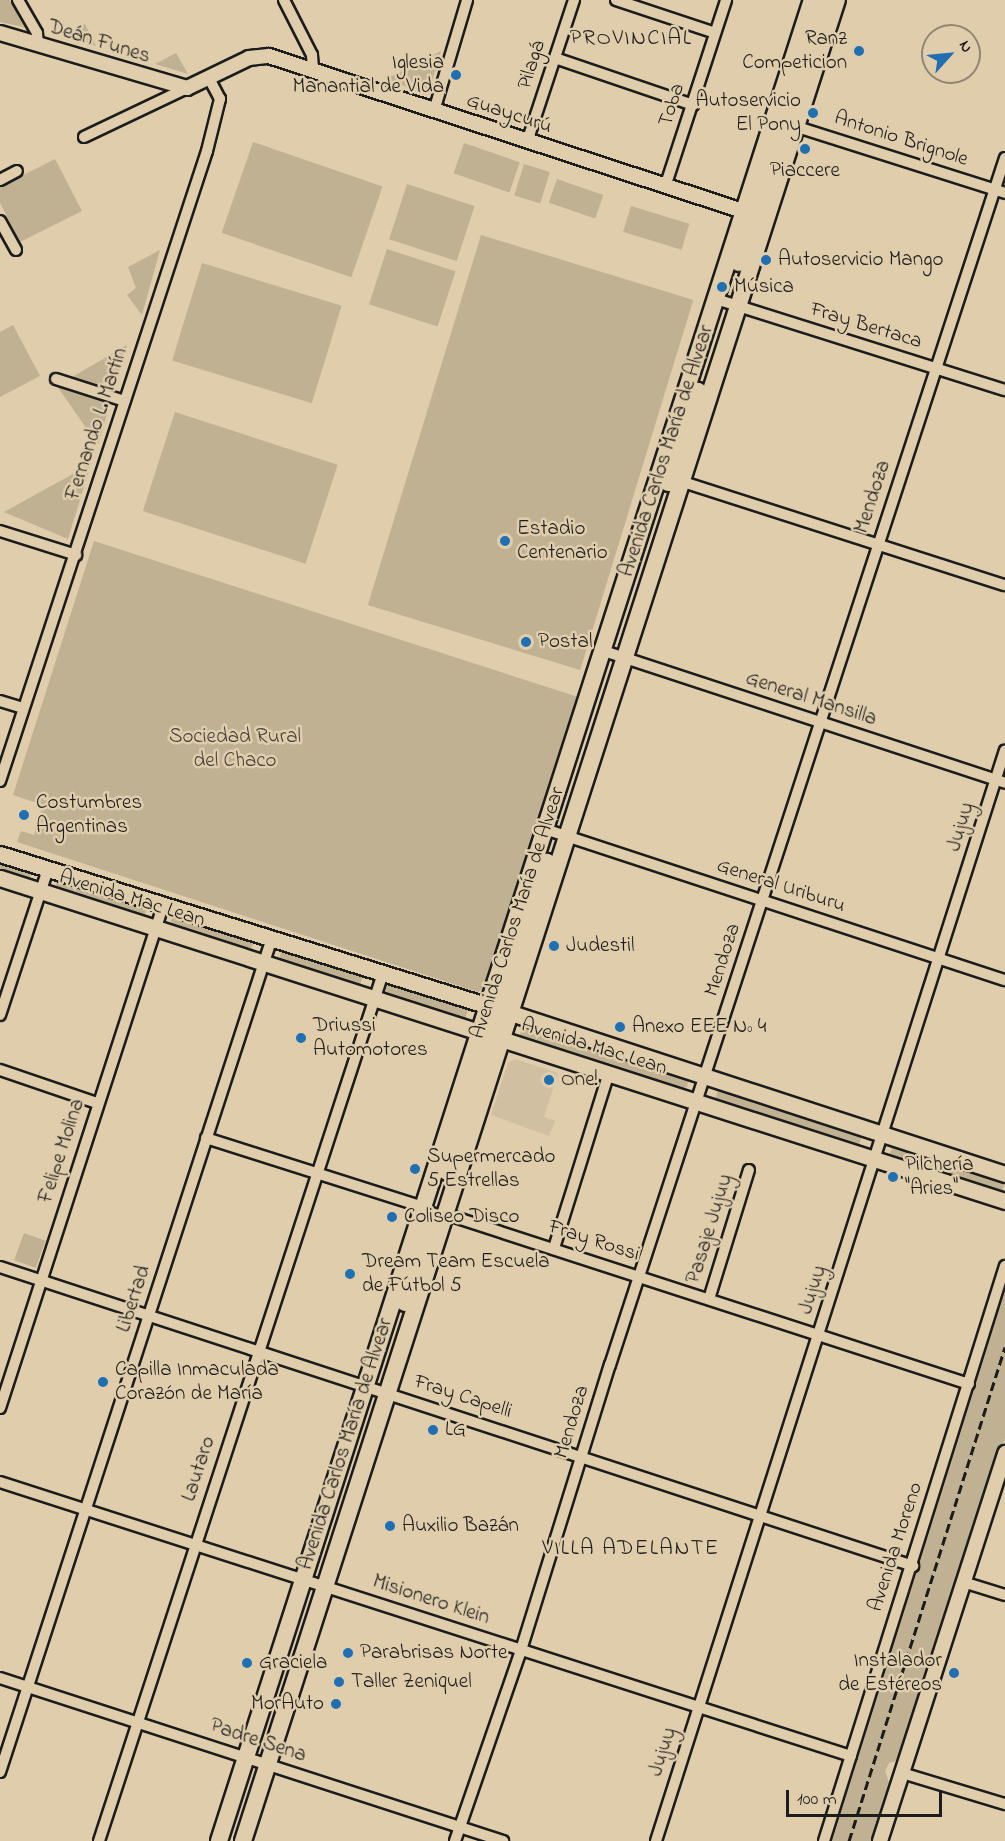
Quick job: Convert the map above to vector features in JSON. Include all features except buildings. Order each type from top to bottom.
[{"type":"main road","name":"Avenida Carlos María de Alvear","points":[[614,655],[727,303],[749,213],[812,0]]},
{"type":"main road","name":"Avenida Carlos María de Alvear","points":[[749,213],[791,125],[824,0]]},
{"type":"main road","name":"Avenida Carlos María de Alvear","points":[[232,1841],[727,303],[837,0]]},
{"type":"main road","name":"Avenida Mac Lean","points":[[0,854],[271,941],[383,973],[1005,1174]]},
{"type":"main road","name":"Avenida Mac Lean","points":[[0,878],[1005,1201]]},
{"type":"main road","name":"Avenida Carlos María de Alvear","points":[[219,1841],[256,1761]]},
{"type":"main road","name":"Avenida Carlos María de Alvear","points":[[243,1841],[256,1761]]},
{"type":"street","points":[[18,0],[37,33],[38,45]]},
{"type":"street","points":[[284,0],[312,56],[313,70]]},
{"type":"street","points":[[434,111],[467,0]]},
{"type":"street","name":"Pilagá","points":[[527,142],[574,0]]},
{"type":"street","points":[[616,0],[715,33]]},
{"type":"street","name":"Toba","points":[[665,188],[726,0]]},
{"type":"street","name":"Deán Funes","points":[[0,33],[187,88]]},
{"type":"street","name":"Guaycurú","points":[[187,88],[210,80],[259,56],[313,70],[665,188],[749,213]]},
{"type":"street","points":[[555,58],[693,105]]},
{"type":"street","name":"Fernando L. Martín","points":[[0,781],[76,555],[220,99],[210,80]]},
{"type":"street","points":[[84,136],[187,88]]},
{"type":"street","name":"Antonio Brignole","points":[[791,125],[1000,192]]},
{"type":"street","name":"Mendoza","points":[[455,1841],[521,1650],[639,1277],[936,368],[1000,192],[1005,158]]},
{"type":"street","points":[[0,180],[17,171]]},
{"type":"street","points":[[0,221],[16,250]]},
{"type":"street","name":"Fray Bertaca","points":[[727,303],[1005,390]]},
{"type":"street","points":[[56,379],[125,401]]},
{"type":"street","points":[[670,478],[1005,585]]},
{"type":"street","points":[[0,531],[76,555]]},
{"type":"street","name":"General Mansilla","points":[[614,655],[1000,782]]},
{"type":"street","points":[[0,700],[23,708]]},
{"type":"street","name":"Jujuy","points":[[656,1841],[940,959],[1000,782],[1005,750]]},
{"type":"street","name":"General Uriburu","points":[[556,833],[1005,980]]},
{"type":"street","points":[[0,1015],[48,869]]},
{"type":"street","name":"Felipe Molina","points":[[0,1408],[97,1103],[163,906]]},
{"type":"street","name":"Libertad","points":[[0,1772],[84,1508],[271,941]]},
{"type":"street","name":"Lautaro","points":[[99,1841],[383,973]]},
{"type":"street","points":[[0,1070],[97,1103]]},
{"type":"street","points":[[554,1248],[609,1073]]},
{"type":"street","name":"Fray Rossi","points":[[206,1138],[554,1248],[969,1384]]},
{"type":"street","name":"Pasaje Jujuy","points":[[709,1299],[749,1170]]},
{"type":"street","name":"Avenida Moreno","points":[[824,1841],[913,1566],[1005,1266]]},
{"type":"street","name":"Fray Capelli","points":[[0,1267],[762,1514],[913,1566]]},
{"type":"street","points":[[880,1841],[1005,1453]]},
{"type":"street","name":"Misionero Klein","points":[[0,1482],[195,1542],[850,1756]]},
{"type":"street","points":[[963,1582],[1005,1595]]},
{"type":"street","name":"Padre Sena","points":[[0,1678],[137,1720],[503,1841]]},
{"type":"street","points":[[902,1773],[1005,1804]]},
{"type":"shaded area","points":[[515,1059],[558,1073],[544,1117],[555,1121],[549,1136],[491,1115],[508,1063]]},
{"type":"green space","points":[[0,0],[10,0],[24,27],[0,22]]},
{"type":"green space","points":[[85,24],[96,46],[62,35]]},
{"type":"green space","points":[[441,51],[428,95],[386,79]]},
{"type":"green space","points":[[176,53],[188,74],[155,64]]},
{"type":"green space","points":[[253,142],[383,187],[351,277],[222,233]]},
{"type":"green space","points":[[464,143],[520,162],[509,192],[454,173]]},
{"type":"green space","points":[[55,159],[82,211],[20,242],[0,203],[0,187]]},
{"type":"green space","points":[[524,164],[550,172],[540,203],[514,196]]},
{"type":"green space","points":[[557,179],[603,195],[595,219],[549,203]]},
{"type":"green space","points":[[407,184],[475,206],[457,261],[389,239]]},
{"type":"green space","points":[[631,206],[689,224],[681,250],[623,232]]},
{"type":"green space","points":[[481,235],[693,300],[580,670],[368,605]]},
{"type":"green space","points":[[387,249],[455,271],[438,326],[369,304]]},
{"type":"green space","points":[[160,250],[142,315],[127,295],[136,288],[128,267]]},
{"type":"green space","points":[[202,263],[342,306],[312,403],[172,361]]},
{"type":"green space","points":[[13,325],[40,376],[0,397],[0,332]]},
{"type":"green space","points":[[127,345],[98,445],[57,386]]},
{"type":"green space","points":[[175,412],[338,465],[305,564],[143,511]]},
{"type":"green space","points":[[91,464],[68,539],[4,512]]},
{"type":"green space","name":"Sociedad Rural del Chaco","points":[[94,541],[578,697],[486,987],[478,992],[17,842],[21,831],[34,835],[43,805],[13,795]]},
{"type":"green space","points":[[0,860],[33,870],[29,880],[0,872]]},
{"type":"green space","points":[[58,878],[147,907],[144,918],[55,888]]},
{"type":"green space","points":[[173,915],[254,941],[250,952],[170,925]]},
{"type":"green space","points":[[282,950],[363,976],[359,987],[279,960]]},
{"type":"green space","points":[[388,984],[468,1010],[464,1021],[384,995]]},
{"type":"green space","points":[[523,1024],[682,1075],[688,1081],[687,1087],[680,1089],[519,1037]]},
{"type":"green space","points":[[718,1090],[862,1134],[859,1147],[714,1102]]},
{"type":"green space","points":[[893,1145],[1005,1181],[1001,1194],[889,1157]]},
{"type":"green space","points":[[24,1233],[46,1241],[36,1268],[14,1260]]},
{"type":"green space","points":[[1005,1291],[1005,1438],[898,1760],[889,1763],[885,1771],[890,1785],[873,1841],[832,1841]]},
{"type":"railway","points":[[849,1841],[1005,1347]]},
{"type":"place","name":"Ranz Competicion","points":[[859,51]]},
{"type":"place","name":"Iglesia Manantial de Vida","points":[[456,75]]},
{"type":"place","name":"Autoservicio El Pony","points":[[813,113]]},
{"type":"place","name":"Piaccere","points":[[805,149]]},
{"type":"place","name":"Autoservicio Mango","points":[[766,260]]},
{"type":"place","name":"Música","points":[[722,287]]},
{"type":"place","name":"Estadio Centenario","points":[[505,541]]},
{"type":"place","name":"Postal","points":[[526,642]]},
{"type":"place","name":"Costumbres Argentinas","points":[[24,815]]},
{"type":"place","name":"Judestil","points":[[554,946]]},
{"type":"place","name":"Anexo EEE Nº 4","points":[[620,1027]]},
{"type":"place","name":"Driussi Automotores","points":[[301,1038]]},
{"type":"place","name":"One!","points":[[549,1080]]},
{"type":"place","name":"Supermercado 5 Estrellas","points":[[415,1169]]},
{"type":"place","name":"Pilchería \"Aries\"","points":[[893,1177]]},
{"type":"place","name":"Coliseo Disco","points":[[392,1217]]},
{"type":"place","name":"Dream Team Escuela de Fútbol 5","points":[[350,1274]]},
{"type":"place","name":"Capilla Inmaculada Corazón de María","points":[[103,1382]]},
{"type":"place","name":"LG","points":[[433,1430]]},
{"type":"place","name":"Auxilio Bazán","points":[[390,1526]]},
{"type":"place","name":"Parabrisas Norte","points":[[348,1653]]},
{"type":"place","name":"Graciela","points":[[247,1663]]},
{"type":"place","name":"Instalador de Estéreos","points":[[954,1673]]},
{"type":"place","name":"Taller Zeniquel","points":[[339,1682]]},
{"type":"place","name":"MorAuto","points":[[336,1704]]},
{"type":"district","name":"PROVINCIAL","points":[[631,40]]},
{"type":"district","name":"VILLA ADELANTE","points":[[631,1550]]}]
